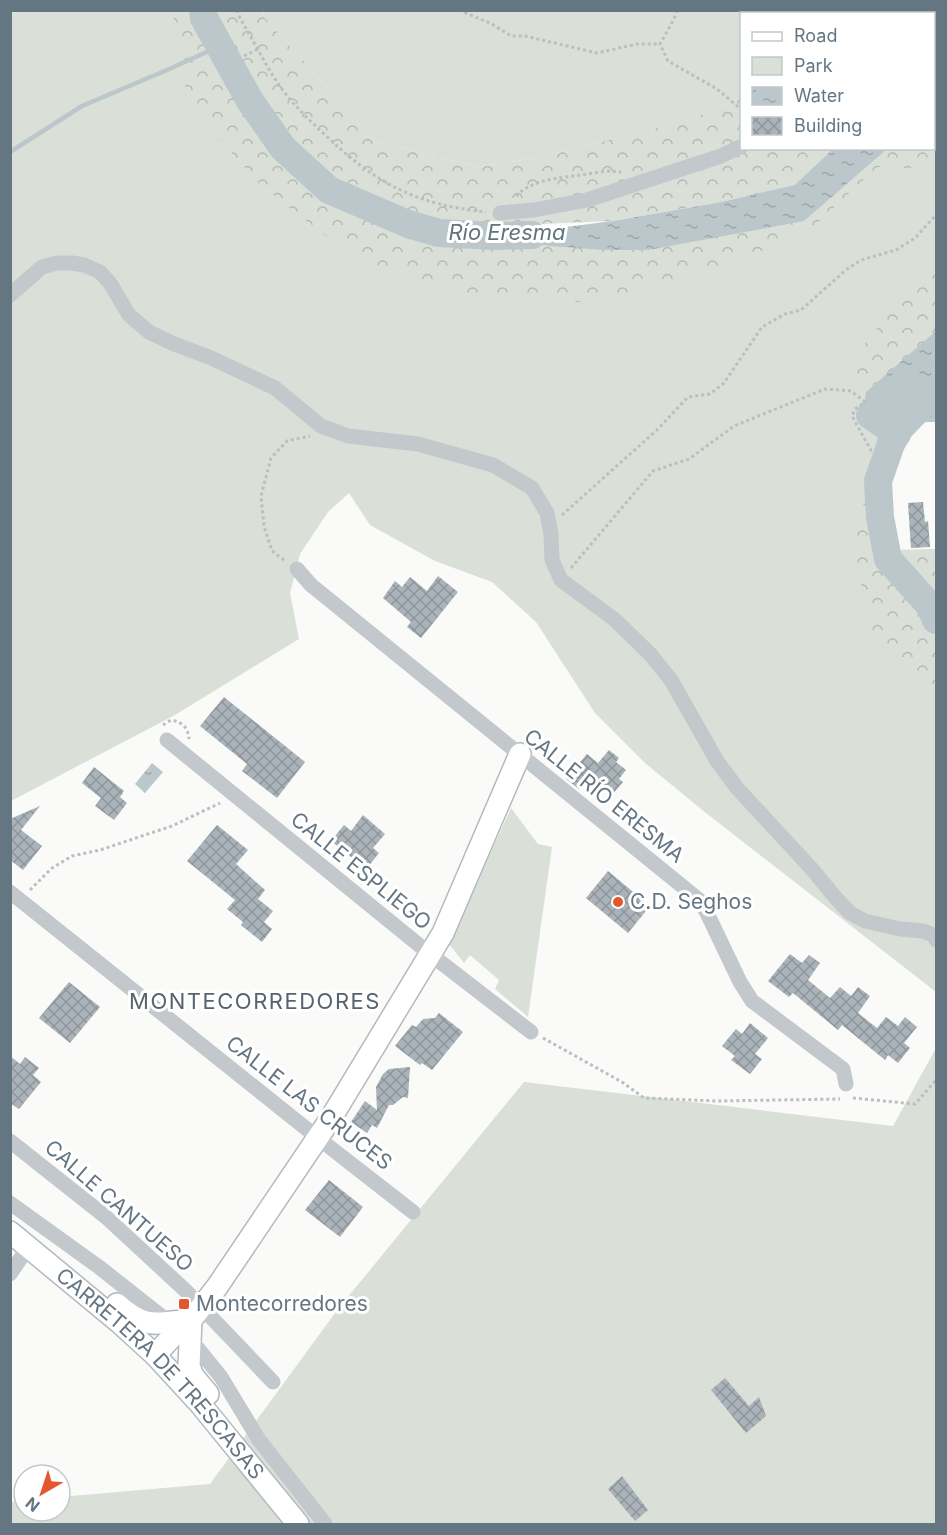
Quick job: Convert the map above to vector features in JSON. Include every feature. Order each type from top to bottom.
[{"type":"street","points":[[500,213],[534,210],[587,200],[721,156],[740,146]]},
{"type":"street","points":[[10,295],[42,267],[57,263],[84,265],[100,272],[110,283],[129,315],[149,332],[275,388],[321,426],[348,436],[418,444],[494,465],[532,488],[547,513],[552,560],[561,580],[614,619],[650,654],[671,680],[717,761],[736,788],[850,913],[865,921],[900,929],[923,931],[933,935],[936,940]]},
{"type":"street","name":"CALLE RÍO ERESMA","points":[[297,569],[311,585],[698,899],[752,1001],[843,1069],[846,1083]]},
{"type":"street","name":"CALLE ESPLIEGO","points":[[167,740],[430,954],[531,1032]]},
{"type":"street","points":[[155,1355],[196,1314],[318,1138],[443,933],[520,754]]},
{"type":"street","name":"CALLE LAS CRUCES","points":[[15,895],[413,1212]]},
{"type":"street","name":"CALLE CANTUESO","points":[[10,1141],[106,1217],[196,1314],[273,1382]]},
{"type":"street","points":[[10,1203],[99,1266],[160,1316]]},
{"type":"street","name":"CARRETERA DE TRESCASAS","points":[[10,1232],[155,1355],[201,1405],[298,1524]]},
{"type":"street","points":[[10,1274],[34,1250],[63,1260],[72,1266],[138,1320],[152,1323],[196,1314]]},
{"type":"street","points":[[196,1314],[188,1361],[190,1371],[224,1414],[235,1447]]},
{"type":"street","points":[[195,1345],[221,1377],[259,1440],[325,1524]]},
{"type":"path","points":[[237,10],[280,86],[311,122],[357,164],[377,178],[411,196],[462,209],[500,213],[524,189],[552,179],[608,171],[652,179]]},
{"type":"path","points":[[459,10],[492,24],[511,36],[525,36],[597,53],[637,44],[660,44]]},
{"type":"path","points":[[660,44],[674,20],[676,10]]},
{"type":"path","points":[[660,44],[668,61],[717,89],[740,109]]},
{"type":"path","points":[[244,56],[258,49]]},
{"type":"path","points":[[549,526],[657,430],[688,397],[710,394],[724,383],[762,327],[785,314],[801,310],[847,269],[861,260],[896,250],[915,238],[936,215]]},
{"type":"path","points":[[569,571],[653,471],[689,459],[734,426],[825,388],[852,392],[865,402],[855,409],[852,416],[873,454]]},
{"type":"path","points":[[297,569],[272,551],[264,526],[261,496],[271,458],[287,441],[315,435]]},
{"type":"path","points":[[15,895],[32,889],[52,868],[72,856],[100,850],[172,826],[235,795]]},
{"type":"path","points":[[531,1032],[622,1082],[644,1098],[717,1101],[852,1098],[915,1104],[936,1080]]},
{"type":"green space","points":[[11,11],[203,11],[329,190],[408,224],[439,233],[494,236],[677,228],[854,150],[935,150],[936,69],[936,391],[900,428],[891,444],[878,481],[880,517],[888,559],[936,620],[936,992],[645,763],[595,713],[536,622],[492,582],[435,561],[370,525],[349,493],[328,512],[300,554],[290,593],[299,639],[175,715],[11,801]]},
{"type":"green space","points":[[172,11],[263,11],[264,17],[375,141],[478,167],[540,157],[688,120],[740,98],[740,150],[833,150],[795,185],[721,202],[613,221],[486,226],[363,217],[465,243],[564,244],[792,209],[873,150],[935,150],[936,98],[936,157],[910,168],[877,167],[814,226],[743,260],[596,303],[476,296],[358,259],[259,184],[209,127],[185,86],[184,62]]},
{"type":"green space","points":[[263,11],[930,11],[740,12],[740,98],[689,120],[540,157],[478,167],[375,141],[264,17]]},
{"type":"green space","points":[[936,255],[936,346],[873,385],[866,392],[846,380],[862,347]]},
{"type":"green space","points":[[899,457],[888,482],[881,550],[936,549],[936,703],[875,640],[853,551],[873,461]]},
{"type":"green space","points":[[511,808],[538,844],[552,847],[528,1017],[495,989],[499,980],[470,955],[464,963],[449,944]]},
{"type":"green space","points":[[936,1048],[936,1524],[11,1524],[10,1502],[12,1502],[12,1523],[72,1523],[72,1496],[210,1484],[338,1309],[524,1082],[893,1126]]},
{"type":"water","name":"Río Eresma","points":[[832,150],[886,150],[804,221],[648,250],[550,246],[494,236],[613,221],[721,202],[795,185]]},
{"type":"water","points":[[936,331],[936,422],[916,422],[909,433],[865,402],[866,392]]},
{"type":"water","points":[[152,763],[163,772],[145,793],[135,784]]},
{"type":"building","points":[[923,502],[925,522],[928,521],[930,547],[911,548],[908,503]]},
{"type":"building","points":[[438,576],[458,592],[421,638],[407,627],[411,622],[383,598],[395,581],[402,587],[410,577],[427,591]]},
{"type":"building","points":[[224,697],[305,762],[277,798],[242,771],[247,764],[200,726]]},
{"type":"building","points":[[609,750],[619,758],[616,762],[626,770],[619,779],[623,782],[612,795],[589,776],[579,789],[566,779],[587,754],[598,763]]},
{"type":"building","points":[[94,767],[124,791],[120,797],[127,803],[114,820],[95,806],[101,798],[82,783]]},
{"type":"building","points":[[40,806],[21,830],[42,846],[23,870],[10,860],[10,819]]},
{"type":"building","points":[[363,815],[385,834],[373,848],[379,853],[364,872],[354,863],[356,861],[331,841],[344,825],[351,831]]},
{"type":"building","points":[[217,825],[248,850],[236,864],[265,890],[258,899],[273,911],[264,922],[272,929],[262,942],[241,925],[243,922],[227,909],[235,900],[187,861]]},
{"type":"building","name":"C.D. Seghos","points":[[608,871],[650,906],[628,933],[586,898]]},
{"type":"building","points":[[790,954],[802,963],[809,955],[820,963],[808,980],[830,998],[840,987],[851,996],[858,987],[870,996],[858,1013],[877,1028],[886,1017],[898,1026],[905,1017],[917,1027],[904,1043],[910,1048],[898,1063],[888,1055],[885,1060],[842,1025],[838,1030],[793,993],[789,997],[768,981]]},
{"type":"building","points":[[69,982],[100,1007],[70,1043],[39,1018]]},
{"type":"building","points":[[439,1013],[463,1032],[432,1070],[422,1063],[420,1065],[395,1046],[412,1025],[416,1027],[423,1019],[435,1018]]},
{"type":"building","points":[[750,1023],[768,1038],[755,1054],[762,1059],[750,1074],[731,1060],[735,1056],[722,1046],[736,1029],[742,1034]]},
{"type":"building","points":[[10,1056],[20,1064],[25,1057],[39,1068],[33,1075],[41,1082],[19,1109],[10,1103]]},
{"type":"building","points":[[410,1067],[408,1098],[403,1097],[393,1105],[389,1105],[377,1128],[372,1125],[367,1133],[351,1122],[365,1101],[377,1110],[376,1087],[383,1074],[389,1069]]},
{"type":"building","points":[[329,1180],[363,1207],[340,1237],[305,1210]]},
{"type":"building","points":[[725,1378],[749,1406],[759,1397],[766,1416],[746,1433],[711,1390]]},
{"type":"building","points":[[622,1476],[648,1510],[635,1521],[608,1489]]},
{"type":"waterway","name":"Río Eresma","points":[[203,10],[204,18],[250,101],[283,148],[329,190],[408,224],[439,233],[494,236],[532,235]]},
{"type":"waterway","points":[[10,152],[82,106],[220,46]]},
{"type":"waterway","points":[[897,434],[870,415],[889,397],[909,391]]},
{"type":"waterway","name":"Río Eresma","points":[[936,391],[900,428],[891,444],[878,481],[880,517],[888,559],[930,606],[936,620]]},
{"type":"place","name":"C.D. Seghos","points":[[618,902]]},
{"type":"place","name":"Montecorredores","points":[[184,1304]]},
{"type":"district","name":"MONTECORREDORES","points":[[255,1001]]}]
